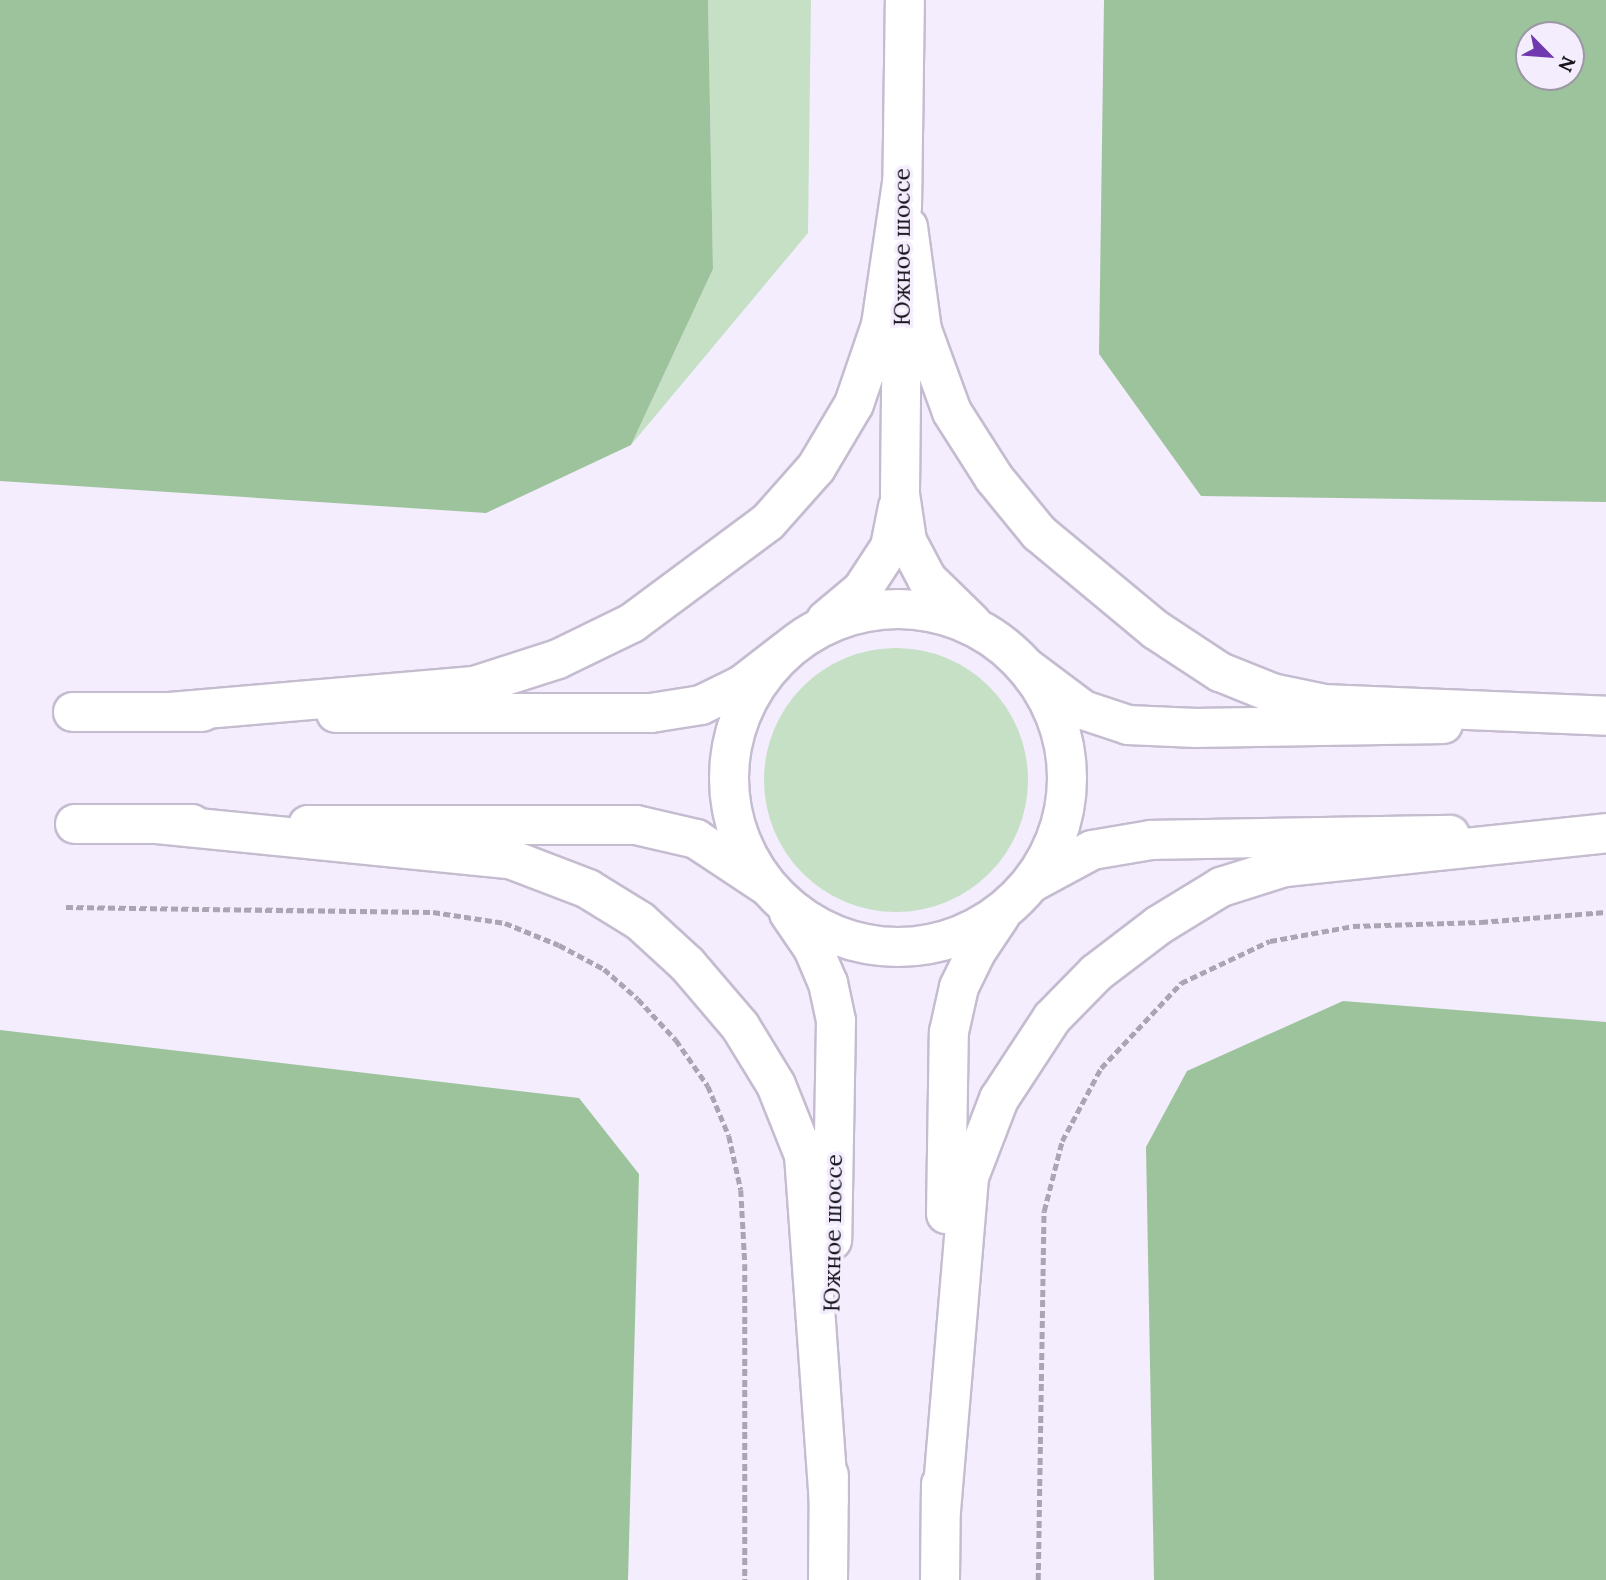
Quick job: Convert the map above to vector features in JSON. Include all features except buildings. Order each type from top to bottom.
[{"type":"main road","name":"Южное шоссе","points":[[905,0],[900,495],[907,541],[927,579],[976,627],[1004,645],[1027,668],[1057,718],[1068,775],[1059,832],[1031,883],[1003,911],[976,952],[959,987],[949,1032],[940,1580]]},
{"type":"main road","points":[[170,712],[474,686],[558,659],[632,623],[768,522],[816,468],[854,404],[881,325],[902,183]]},
{"type":"main road","points":[[902,183],[922,330],[952,412],[993,478],[1039,533],[1156,630],[1220,673],[1272,693],[1324,705],[1606,717]]},
{"type":"main road","name":"Южное шоссе","points":[[828,1580],[836,1021],[828,983],[813,948],[744,850],[731,808],[729,765],[738,723],[757,684],[799,642],[862,590],[890,547],[900,495]]},
{"type":"main road","name":"Южное шоссе","points":[[799,642],[851,615],[893,608],[936,612],[976,627]]},
{"type":"main road","points":[[73,712],[651,713],[701,705],[742,685],[799,642]]},
{"type":"main road","points":[[1027,668],[1083,710],[1128,725],[1404,726],[1606,717]]},
{"type":"main road","points":[[75,824],[636,825],[696,839],[773,893]]},
{"type":"main road","points":[[156,824],[510,859],[588,889],[640,922],[687,964],[747,1038],[776,1085],[804,1155],[829,1501]]},
{"type":"main road","points":[[1031,883],[1092,850],[1151,840],[1606,832]]},
{"type":"main road","points":[[941,1511],[969,1177],[999,1099],[1052,1018],[1096,972],[1159,925],[1221,887],[1285,867],[1606,832]]},
{"type":"main road","name":"Южное шоссе","points":[[773,893],[819,928],[865,945],[914,947],[961,936],[1003,911]]},
{"type":"path","points":[[66,907],[433,912],[493,921],[559,945],[604,969],[638,999],[676,1040],[708,1086],[729,1136],[741,1190],[746,1264],[745,1580]]},
{"type":"path","points":[[1038,1580],[1044,1211],[1062,1141],[1101,1068],[1181,983],[1270,941],[1353,926],[1481,922],[1606,912]]},
{"type":"green space","points":[[0,0],[708,0],[713,269],[631,445],[486,513],[0,481]]},
{"type":"green space","points":[[708,0],[811,0],[808,233],[631,445],[713,269]]},
{"type":"green space","points":[[1104,0],[1606,0],[1606,502],[1201,496],[1099,354]]},
{"type":"green space","points":[[883,648],[909,648],[934,653],[958,663],[990,686],[1018,729],[1026,754],[1026,806],[1018,831],[990,874],[958,897],[934,907],[909,912],[883,912],[858,907],[834,897],[802,874],[779,842],[769,818],[764,793],[764,767],[769,742],[779,718],[802,686],[834,663],[858,653]]},
{"type":"green space","points":[[1343,1001],[1606,1022],[1606,1580],[1154,1580],[1146,1147],[1187,1071]]},
{"type":"green space","points":[[0,1030],[579,1098],[639,1174],[628,1580],[0,1580]]}]
